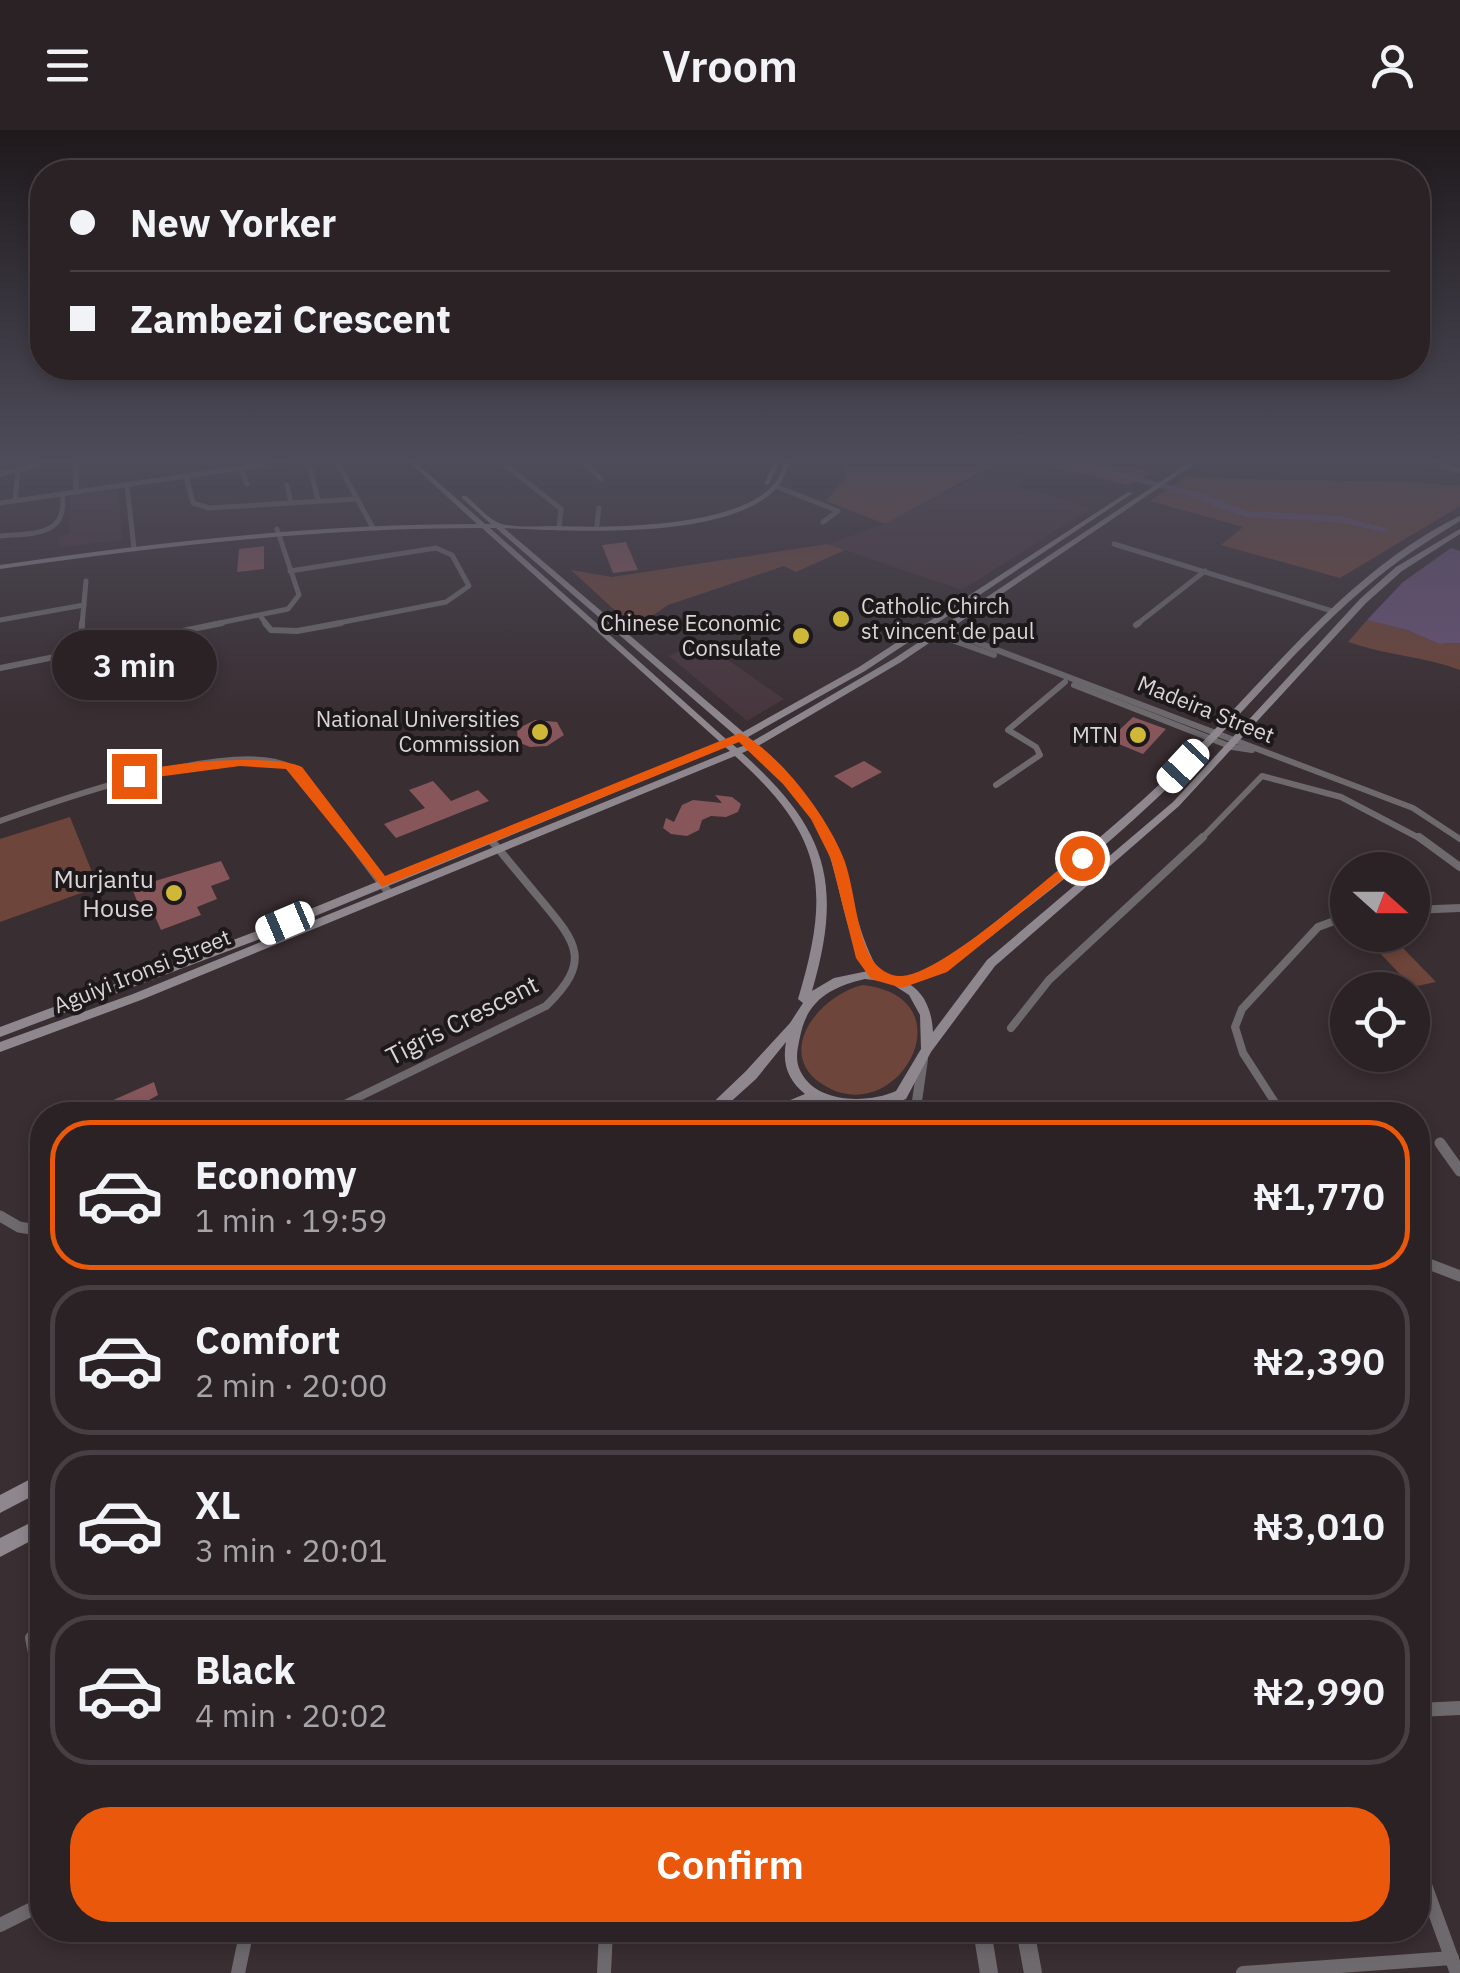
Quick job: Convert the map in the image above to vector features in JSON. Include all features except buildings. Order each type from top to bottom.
[{"type":"main road","points":[[0,565],[134,546]]},
{"type":"main road","points":[[512,546],[778,791],[794,811],[821,870],[825,900],[822,932],[794,1026],[790,1063],[799,1081],[816,1095],[835,1102]]},
{"type":"main road","points":[[519,546],[751,746],[804,800],[828,838],[845,883],[863,958],[876,975]]},
{"type":"main road","name":"Aguiyi Ironsi Street","points":[[0,1032],[188,962],[382,882],[736,753],[934,630],[1058,546]]},
{"type":"main road","points":[[902,982],[942,968],[1061,876],[1158,792],[1332,610],[1382,566],[1414,546]]},
{"type":"main road","points":[[888,1102],[902,1095],[925,1054],[991,962],[1102,872],[1236,743],[1363,601],[1398,570],[1436,546]]},
{"type":"main road","name":"Aguiyi Ironsi Street","points":[[0,1048],[137,997],[389,893],[726,744],[934,630]]},
{"type":"main road","points":[[801,1006],[826,986],[844,978],[876,975],[902,982],[922,1000],[929,1013],[925,1054]]},
{"type":"main road","points":[[721,1102],[794,1026]]},
{"type":"main road","points":[[799,1102],[816,1095]]},
{"type":"main road","points":[[0,1504],[30,1488]]},
{"type":"main road","points":[[0,1548],[30,1532]]},
{"type":"street","points":[[0,668],[261,617],[297,602],[282,546]]},
{"type":"street","points":[[1121,546],[1332,610]]},
{"type":"street","points":[[261,617],[272,630],[297,631],[446,602],[469,586],[452,555],[436,548],[290,571]]},
{"type":"street","points":[[1136,625],[1205,571]]},
{"type":"street","points":[[81,640],[86,581]]},
{"type":"street","points":[[0,620],[84,606]]},
{"type":"street","points":[[934,630],[1212,734]]},
{"type":"street","name":"Madeira Street","points":[[934,630],[1413,808],[1460,839]]},
{"type":"street","points":[[996,785],[1007,782],[1040,755],[1036,747],[1008,730],[1066,682]]},
{"type":"street","points":[[0,821],[159,771],[240,762],[289,766],[297,770],[389,893]]},
{"type":"street","points":[[1011,1028],[1049,980],[1200,840],[1262,776],[1374,811],[1416,834],[1460,867]]},
{"type":"street","name":"Tigris Crescent","points":[[349,1102],[546,1006],[571,980],[576,950],[572,936],[494,844]]},
{"type":"street","points":[[1430,909],[1460,908]]},
{"type":"street","points":[[1275,1102],[1243,1053],[1236,1027],[1242,1009],[1318,927],[1330,923]]},
{"type":"street","points":[[917,1102],[925,1054]]},
{"type":"street","points":[[1440,1143],[1460,1171]]},
{"type":"street","points":[[0,1216],[30,1228]]},
{"type":"street","points":[[1430,1265],[1460,1276]]},
{"type":"street","points":[[1430,1709],[1460,1708]]},
{"type":"street","points":[[1244,1973],[1455,1966],[1430,1898]]},
{"type":"street","points":[[0,1925],[30,1910]]},
{"type":"street","points":[[238,1973],[244,1942]]},
{"type":"street","points":[[604,1973],[605,1942]]},
{"type":"street","points":[[984,1942],[989,1973]]},
{"type":"street","points":[[1027,1942],[1033,1973]]},
{"type":"shaded area","points":[[814,546],[845,550],[796,572],[784,566],[668,605],[634,628],[571,570],[612,577]]},
{"type":"shaded area","points":[[833,546],[1031,546],[962,590]]},
{"type":"shaded area","points":[[1225,546],[1393,546],[1340,578]]},
{"type":"shaded area","points":[[1451,548],[1460,551],[1460,643],[1439,644],[1407,630],[1367,620],[1403,582]]},
{"type":"shaded area","points":[[1367,620],[1407,630],[1439,644],[1460,643],[1460,670],[1348,642]]},
{"type":"shaded area","points":[[701,641],[784,699],[747,721],[669,656]]},
{"type":"shaded area","points":[[70,817],[98,887],[0,922],[0,839]]},
{"type":"shaded area","points":[[1379,952],[1407,952],[1426,972],[1398,972]]},
{"type":"shaded area","points":[[863,985],[896,995],[913,1013],[917,1035],[911,1058],[896,1078],[875,1091],[849,1094],[822,1084],[808,1071],[802,1041],[808,1026],[832,1000]]},
{"type":"place","name":"Catholic Chirch st vincent de paul","points":[[841,619]]},
{"type":"place","name":"Chinese Economic Consulate","points":[[801,636]]},
{"type":"place","name":"National Universities Commission","points":[[540,732]]},
{"type":"place","name":"MTN","points":[[1138,735]]},
{"type":"place","name":"Murjantu House","points":[[174,893]]},
{"type":"route","points":[[134,776],[240,762],[289,766],[297,770],[382,882],[674,767],[740,737],[788,781],[817,818],[845,883],[863,958],[876,975],[902,982],[942,968],[1082,858]]}]
